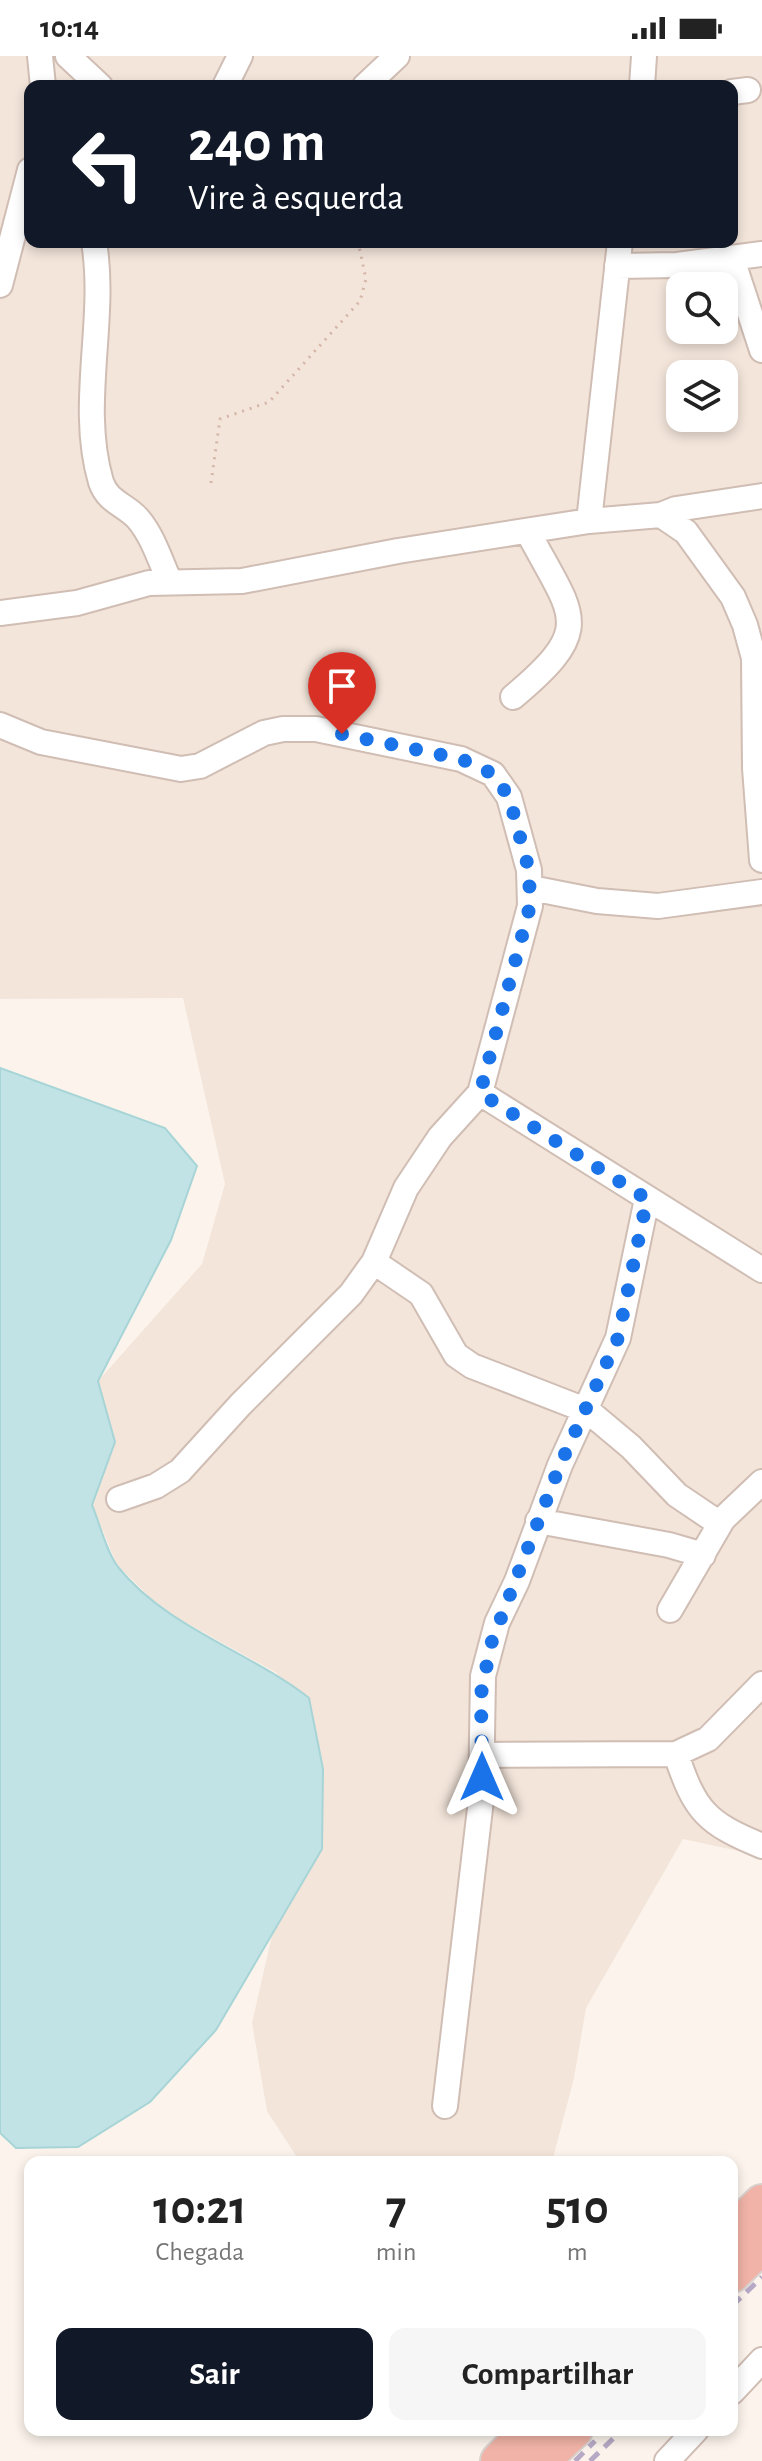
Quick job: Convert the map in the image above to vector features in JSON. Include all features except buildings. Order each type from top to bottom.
[{"type":"highway","points":[[738,2227],[762,2203]]},
{"type":"highway","points":[[738,2268],[762,2245]]},
{"type":"highway","points":[[499,2461],[524,2436]]},
{"type":"highway","points":[[541,2461],[568,2436]]},
{"type":"street","points":[[40,56],[42,80]]},
{"type":"street","points":[[228,80],[240,56]]},
{"type":"street","points":[[371,80],[397,56]]},
{"type":"street","points":[[642,80],[644,56]]},
{"type":"street","points":[[0,285],[24,193]]},
{"type":"street","points":[[94,248],[98,298],[93,431],[97,464],[102,486],[113,502],[136,516],[149,533],[169,580]]},
{"type":"street","points":[[589,521],[619,254],[732,259],[762,254]]},
{"type":"street","points":[[732,259],[762,350]]},
{"type":"street","points":[[0,603],[0,613],[77,603],[169,580],[242,581],[398,551],[589,521],[661,515],[676,509],[762,496]]},
{"type":"street","points":[[661,515],[686,532],[733,597],[758,656],[755,768],[762,860]]},
{"type":"street","points":[[513,697],[544,671],[568,639],[570,624],[568,608],[528,532]]},
{"type":"street","points":[[0,725],[41,742],[181,769],[200,766],[264,733],[283,729],[316,729],[461,759],[493,774],[509,797],[531,888],[527,925],[480,1093],[440,1137],[406,1188],[374,1262],[351,1294],[240,1405],[180,1471],[156,1486],[119,1499]]},
{"type":"street","points":[[531,888],[597,901],[658,906],[762,892]]},
{"type":"street","points":[[480,1093],[762,1270]]},
{"type":"street","points":[[445,2106],[475,1864],[483,1755],[483,1676],[497,1623],[517,1581],[560,1465],[588,1411],[618,1338],[647,1199]]},
{"type":"street","points":[[374,1262],[421,1294],[456,1355],[472,1366],[588,1411],[631,1447],[677,1495],[720,1524]]},
{"type":"street","points":[[670,1610],[720,1524],[762,1482]]},
{"type":"street","points":[[538,1521],[669,1545],[703,1555]]},
{"type":"street","points":[[483,1755],[676,1754],[708,1739],[762,1684]]},
{"type":"street","points":[[676,1754],[695,1805],[726,1829],[762,1846]]},
{"type":"street","points":[[738,2386],[762,2360]]},
{"type":"street","points":[[667,2461],[690,2436]]},
{"type":"path","points":[[211,483],[220,419],[269,402],[360,301],[366,279],[359,248]]},
{"type":"shaded area","points":[[0,56],[762,56],[762,1856],[683,1839],[586,2008],[574,2078],[554,2156],[296,2156],[267,2111],[252,2023],[272,1935],[322,1849],[277,1673],[163,1610],[117,1565],[92,1505],[115,1442],[98,1381],[202,1264],[225,1184],[183,998],[0,999]]},
{"type":"water","points":[[0,1068],[165,1128],[197,1166],[171,1240],[98,1381],[115,1442],[92,1505],[114,1561],[138,1588],[184,1623],[286,1681],[309,1698],[323,1769],[322,1849],[216,2030],[150,2102],[78,2147],[16,2148],[0,2133]]},
{"type":"railway","points":[[738,2300],[762,2277]]},
{"type":"railway","points":[[590,2461],[616,2436]]},
{"type":"railway","points":[[575,2461],[595,2441]]},
{"type":"route","points":[[342,734],[461,759],[493,774],[509,797],[529,870],[530,906],[480,1093],[647,1199],[618,1338],[588,1411],[560,1465],[491,1644],[481,1694],[482,1777]]}]
